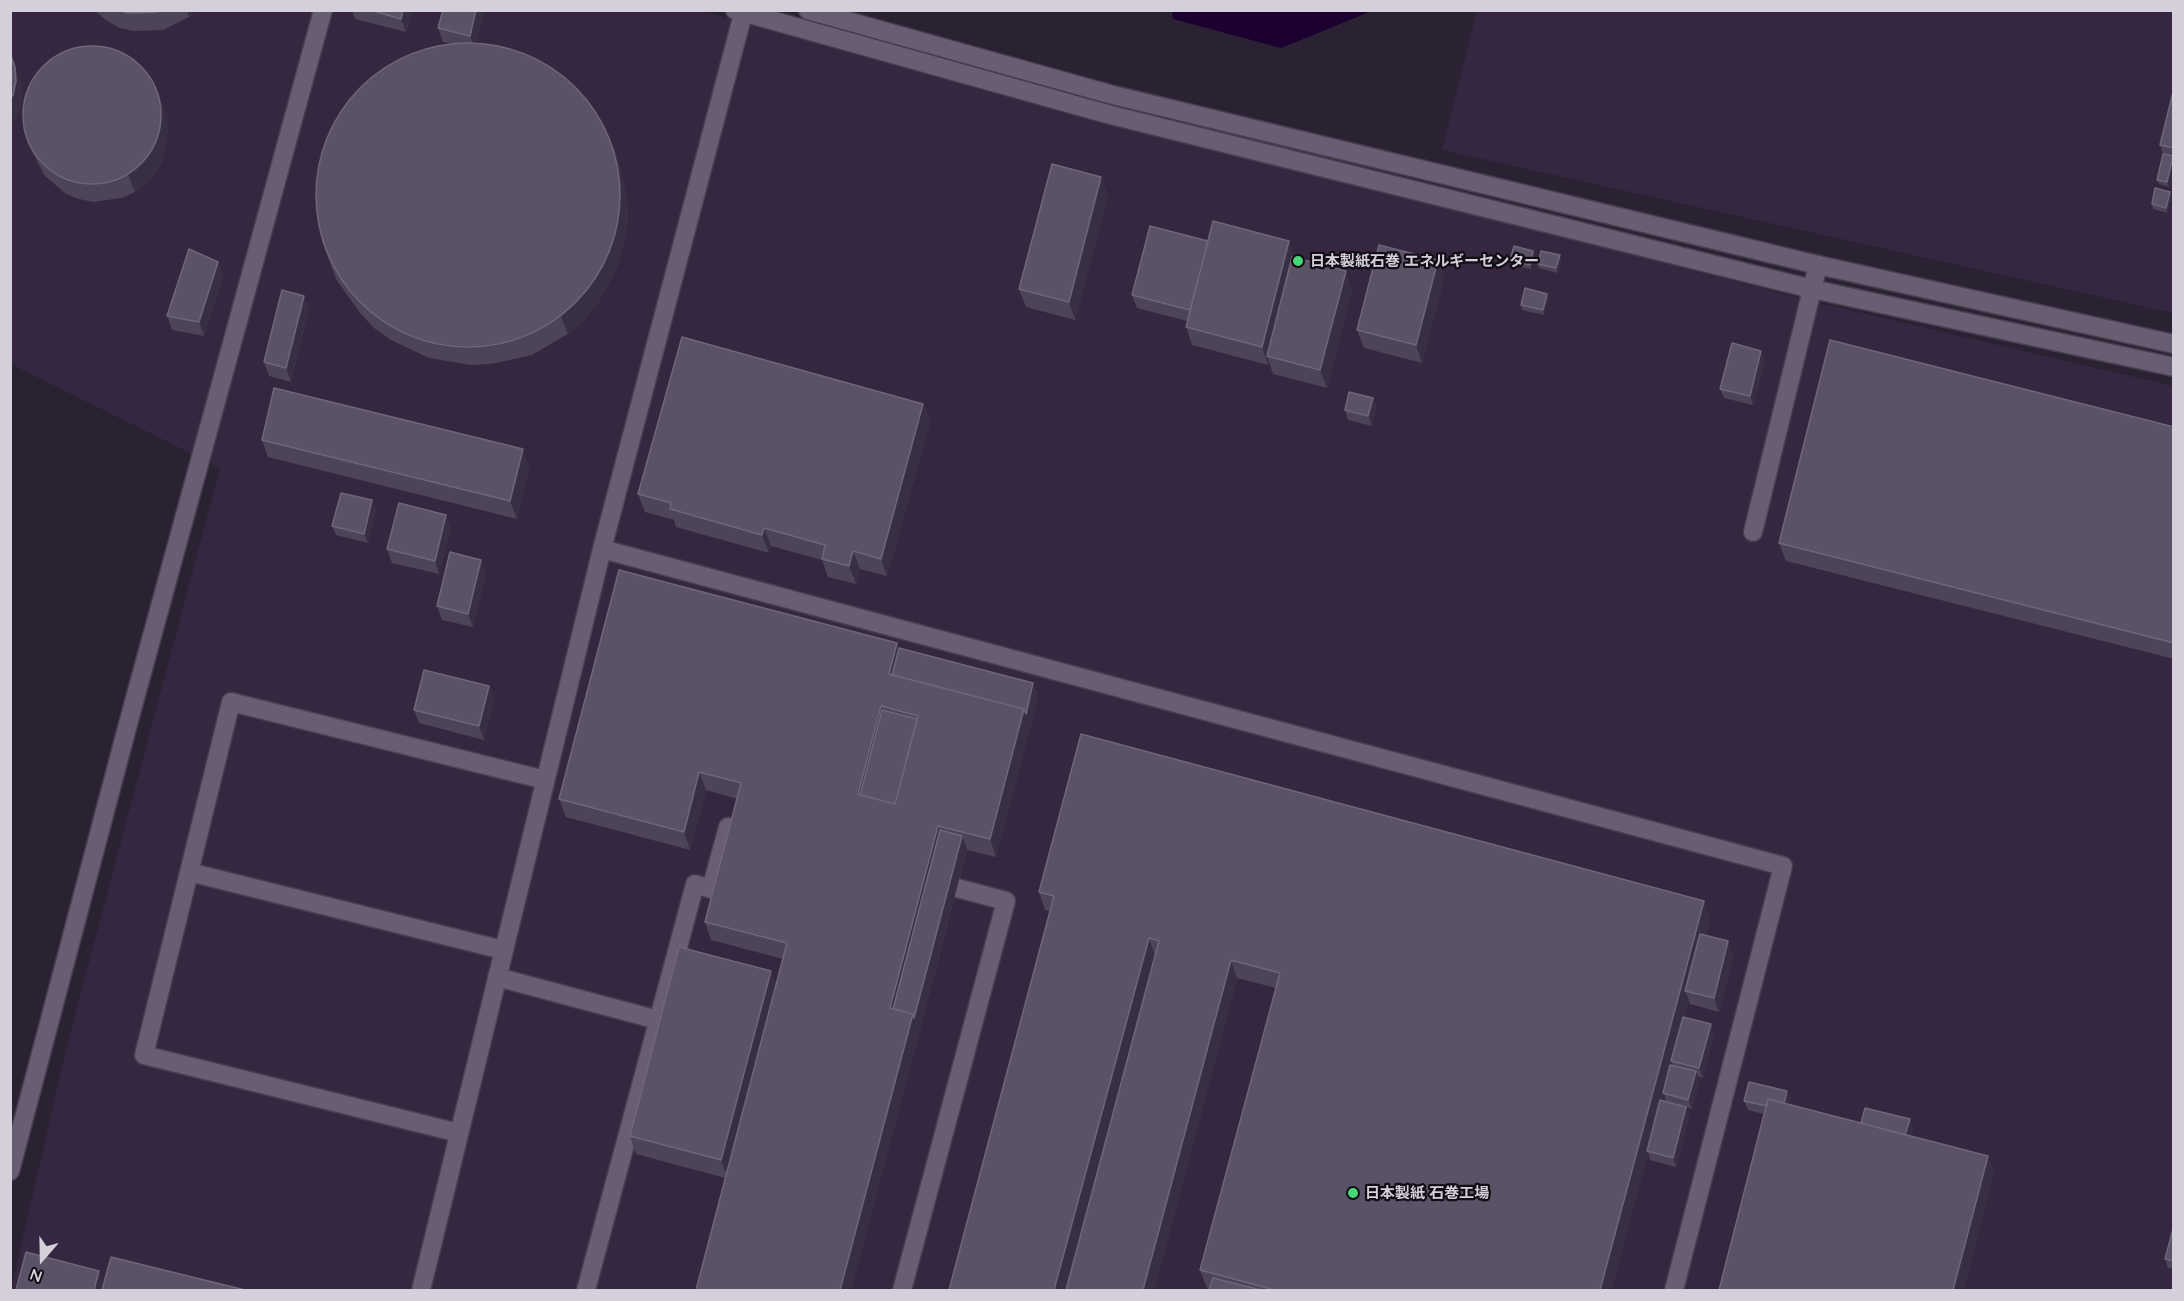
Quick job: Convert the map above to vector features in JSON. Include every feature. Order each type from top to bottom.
[{"type":"street","points":[[10,1171],[128,724],[323,10]]},
{"type":"street","points":[[808,10],[1113,95],[1818,265],[2174,344]]},
{"type":"street","points":[[421,1290],[602,549],[741,11],[1107,114],[1812,289],[2174,367]]},
{"type":"street","points":[[1753,532],[1818,265]]},
{"type":"street","points":[[602,549],[1783,866],[1674,1290]]},
{"type":"street","points":[[459,1133],[144,1055],[231,702],[545,780]]},
{"type":"street","points":[[586,1290],[695,884],[711,889],[728,826],[740,830]]},
{"type":"street","points":[[189,872],[503,950]]},
{"type":"street","points":[[902,1290],[1006,901],[957,888]]},
{"type":"street","points":[[497,976],[658,1020]]},
{"type":"shaded area","points":[[1172,10],[1372,11],[1281,48],[1173,19]]},
{"type":"shaded area","points":[[10,11],[701,11],[1807,300],[2173,386],[2173,1290],[11,1290],[66,1049],[220,468],[11,364]]},
{"type":"shaded area","points":[[1477,11],[2173,11],[2173,313],[1442,150]]},
{"type":"building","points":[[117,10],[160,10],[128,13]]},
{"type":"building","points":[[370,10],[403,10],[401,19]]},
{"type":"building","points":[[443,10],[476,10],[470,36],[438,28]]},
{"type":"building","points":[[453,43],[483,43],[512,49],[540,61],[565,77],[586,98],[602,123],[614,151],[620,180],[620,210],[609,253],[595,280],[576,303],[553,322],[526,336],[483,347],[453,347],[424,341],[396,329],[371,313],[350,292],[334,267],[322,239],[316,210],[316,180],[322,151],[334,123],[350,98],[371,77],[396,61],[424,49]]},
{"type":"building","points":[[92,46],[118,51],[141,66],[156,89],[161,115],[156,141],[141,164],[118,179],[92,184],[66,179],[43,164],[28,141],[23,115],[28,89],[43,66],[66,51]]},
{"type":"building","points":[[10,53],[15,67],[16,81],[10,99]]},
{"type":"building","points":[[2174,88],[2174,148],[2160,145]]},
{"type":"building","points":[[2163,154],[2173,156],[2167,182],[2157,180]]},
{"type":"building","points":[[1052,164],[1101,177],[1069,302],[1019,289]]},
{"type":"building","points":[[2155,188],[2170,192],[2166,208],[2152,204]]},
{"type":"building","points":[[1213,221],[1289,241],[1262,347],[1186,327]]},
{"type":"building","points":[[1150,226],[1208,241],[1190,310],[1132,295]]},
{"type":"building","points":[[1379,245],[1438,260],[1416,345],[1357,330]]},
{"type":"building","points":[[1514,246],[1533,251],[1530,265],[1510,260]]},
{"type":"building","points":[[189,249],[218,262],[199,322],[167,316]]},
{"type":"building","points":[[1541,251],[1560,255],[1556,268],[1538,264]]},
{"type":"building","points":[[1292,257],[1346,271],[1320,370],[1267,356]]},
{"type":"building","points":[[1525,288],[1547,294],[1543,310],[1521,305]]},
{"type":"building","points":[[282,290],[304,296],[286,368],[264,362]]},
{"type":"building","points":[[682,337],[923,404],[881,559],[853,551],[849,566],[822,559],[825,545],[764,528],[762,535],[670,509],[671,503],[638,494]]},
{"type":"building","points":[[1830,340],[2174,427],[2174,643],[1779,543]]},
{"type":"building","points":[[1732,343],[1761,351],[1750,396],[1720,389]]},
{"type":"building","points":[[274,388],[523,449],[510,501],[262,440]]},
{"type":"building","points":[[1349,392],[1373,398],[1368,416],[1345,410]]},
{"type":"building","points":[[341,493],[372,500],[364,534],[332,526]]},
{"type":"building","points":[[399,503],[446,515],[435,561],[387,549]]},
{"type":"building","points":[[450,552],[481,560],[468,614],[437,606]]},
{"type":"building","points":[[619,570],[897,643],[889,674],[1024,709],[990,839],[938,826],[890,1008],[913,1014],[840,1290],[696,1290],[787,943],[705,922],[741,783],[699,772],[684,832],[559,799]],"holes":[[[881,706],[918,716],[895,804],[858,794]]]},
{"type":"building","points":[[899,648],[1033,683],[1026,714],[1024,709],[892,675]]},
{"type":"building","points":[[424,670],[489,686],[479,726],[414,710]]},
{"type":"building","points":[[882,710],[917,719],[895,804],[860,795]]},
{"type":"building","points":[[1081,734],[1704,901],[1600,1290],[1275,1290],[1200,1270],[1280,973],[1231,960],[1143,1290],[1066,1290],[1159,941],[1149,938],[1054,1290],[949,1290],[1054,896],[1039,892]]},
{"type":"building","points":[[940,830],[962,836],[914,1018],[913,1014],[893,1009]]},
{"type":"building","points":[[1700,934],[1728,941],[1714,998],[1685,991]]},
{"type":"building","points":[[679,947],[771,971],[721,1160],[630,1136]]},
{"type":"building","points":[[1683,1017],[1711,1024],[1699,1068],[1671,1061]]},
{"type":"building","points":[[1670,1065],[1696,1071],[1688,1100],[1663,1093]]},
{"type":"building","points":[[1749,1082],[1787,1091],[1784,1103],[1768,1099],[1767,1106],[1744,1101]]},
{"type":"building","points":[[1768,1099],[1988,1156],[1953,1290],[1719,1290]]},
{"type":"building","points":[[1660,1100],[1686,1107],[1673,1158],[1647,1151]]},
{"type":"building","points":[[1865,1108],[1910,1119],[1905,1135],[1861,1123]]},
{"type":"building","points":[[2174,1225],[2174,1261],[2165,1259]]},
{"type":"building","points":[[26,1252],[99,1271],[94,1290],[16,1290]]},
{"type":"building","points":[[111,1257],[245,1290],[102,1290]]},
{"type":"building","points":[[1213,1278],[1261,1290],[1209,1290]]},
{"type":"place","name":"日本製紙石巻 エネルギーセンター","points":[[1298,261]]},
{"type":"place","name":"日本製紙 石巻工場","points":[[1353,1193]]}]
